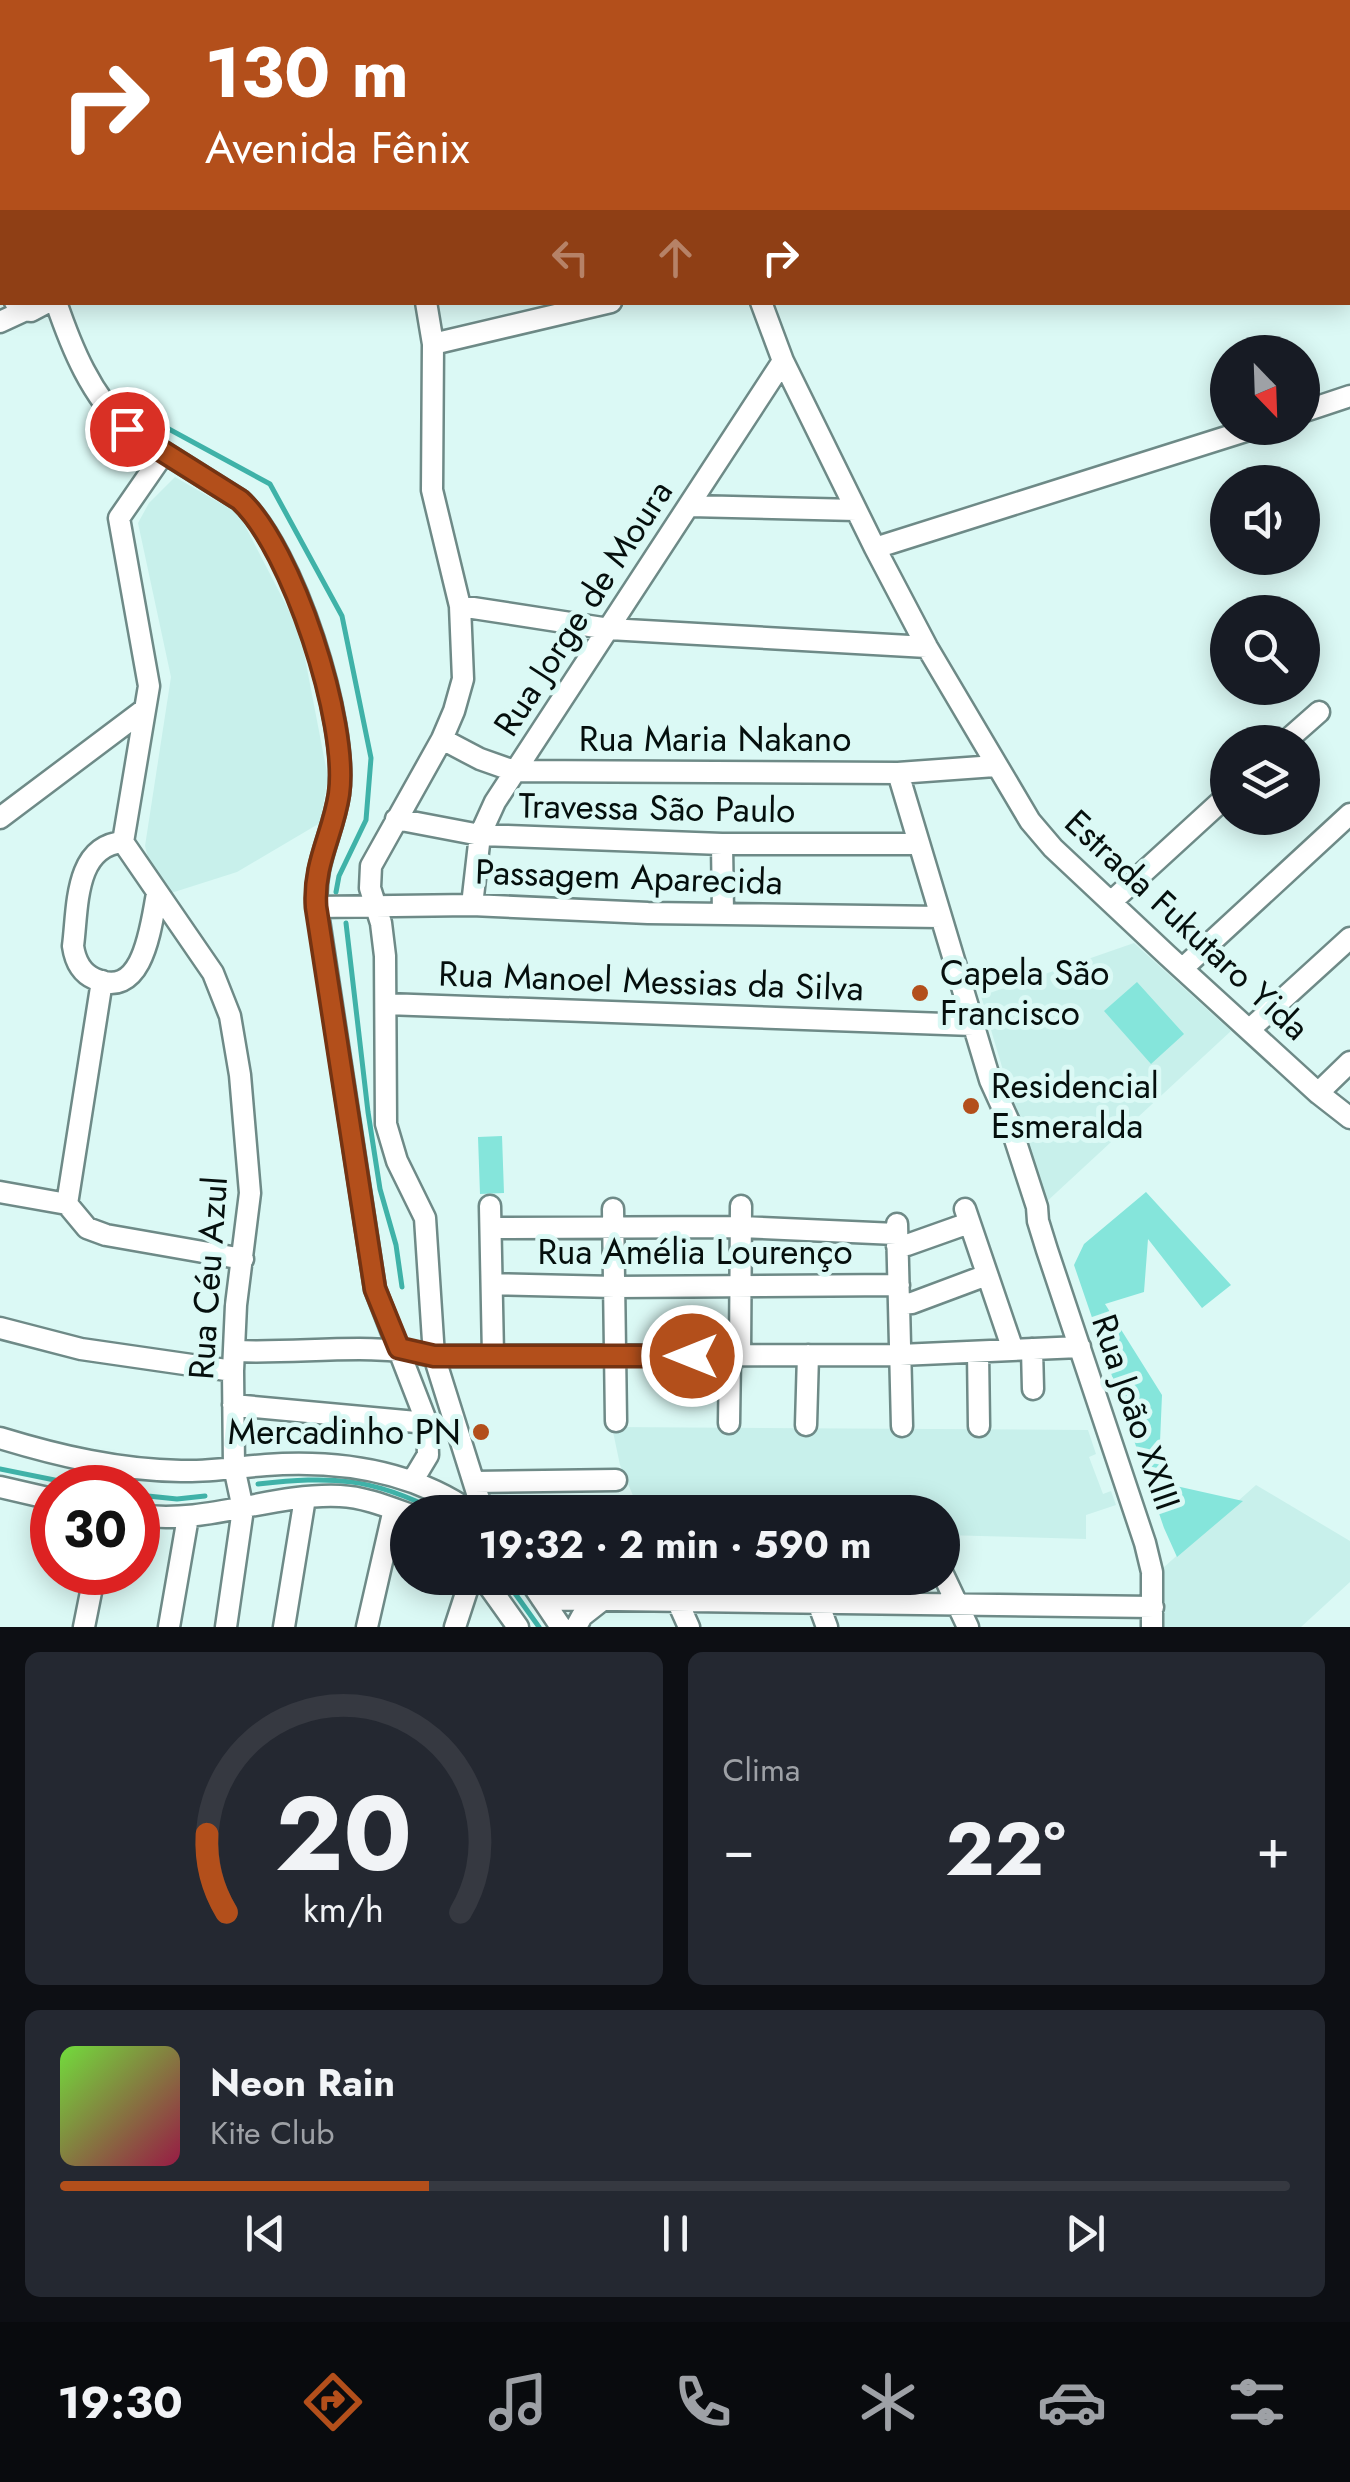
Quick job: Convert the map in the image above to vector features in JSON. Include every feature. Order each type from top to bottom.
[{"type":"street","points":[[426,305],[433,344],[432,490],[460,606],[463,680],[442,739],[371,866],[370,888],[384,938],[386,1124],[397,1161],[425,1218],[434,1356],[478,1495]]},
{"type":"street","points":[[433,344],[598,305]]},
{"type":"street","name":"Estrada Fukutaro Yida","points":[[762,305],[783,360],[875,548],[927,647],[1030,822],[1111,902],[1350,1118]]},
{"type":"street","points":[[0,322],[36,306],[65,329],[92,388],[127,429],[252,510],[282,563],[312,633],[332,718],[340,780],[316,872],[316,907],[375,1289],[427,1423],[428,1452],[414,1480]]},
{"type":"street","name":"Rua Jorge de Moura","points":[[472,905],[480,835],[514,771],[783,360]]},
{"type":"street","points":[[1320,406],[1350,396]]},
{"type":"street","points":[[875,548],[1210,442]]},
{"type":"street","points":[[157,894],[138,967],[122,979],[102,981],[80,967],[75,957],[74,936],[85,868],[90,856],[111,843],[124,842],[149,673],[119,524],[122,512],[164,453]]},
{"type":"street","points":[[690,506],[856,510]]},
{"type":"street","points":[[460,606],[609,629],[927,647]]},
{"type":"street","points":[[0,818],[145,709]]},
{"type":"street","points":[[1305,725],[1319,712]]},
{"type":"street","points":[[108,739],[140,737]]},
{"type":"street","name":"Rua Maria Nakano","points":[[442,739],[514,771],[898,772],[995,766]]},
{"type":"street","name":"Rua João XXIII","points":[[898,772],[997,1100],[1010,1124],[1038,1207],[1038,1221],[1145,1543],[1152,1572],[1153,1617]]},
{"type":"street","points":[[1111,902],[1210,812]]},
{"type":"street","points":[[1184,968],[1350,814]]},
{"type":"street","name":"Travessa São Paulo","points":[[396,819],[480,835],[722,844],[919,844]]},
{"type":"street","name":"Rua Céu Azul","points":[[124,842],[203,956],[230,1016],[240,1075],[250,1193],[236,1305],[233,1405],[234,1467],[243,1509]]},
{"type":"street","points":[[722,844],[723,913]]},
{"type":"street","name":"Passagem Aparecida","points":[[316,907],[472,905],[940,918]]},
{"type":"street","points":[[1250,1029],[1350,938]]},
{"type":"street","points":[[67,1204],[102,981]]},
{"type":"street","name":"Rua Manoel Messias da Silva","points":[[386,1004],[973,1025]]},
{"type":"street","points":[[1318,1092],[1350,1062]]},
{"type":"street","points":[[0,1192],[67,1204],[88,1228],[106,1235],[243,1258]]},
{"type":"street","points":[[490,1206],[493,1355]]},
{"type":"street","points":[[491,1228],[614,1218],[741,1217],[897,1234],[907,1246],[967,1216],[987,1275],[1022,1350],[1032,1389]]},
{"type":"street","points":[[728,1424],[740,1286],[741,1217]]},
{"type":"street","points":[[614,1218],[616,1421]]},
{"type":"street","points":[[897,1234],[902,1426]]},
{"type":"street","name":"Rua Amélia Lourenço","points":[[492,1284],[740,1286],[899,1294],[912,1303],[987,1275]]},
{"type":"street","points":[[0,1328],[82,1350],[234,1361],[399,1348],[434,1356],[900,1356],[1080,1347]]},
{"type":"street","points":[[978,1352],[979,1426]]},
{"type":"street","points":[[806,1425],[808,1355]]},
{"type":"street","points":[[233,1405],[427,1423]]},
{"type":"street","points":[[0,1438],[114,1466],[188,1472],[322,1465],[379,1472],[414,1480],[441,1495]]},
{"type":"street","points":[[428,1452],[446,1458],[464,1451]]},
{"type":"street","points":[[474,1482],[616,1480]]},
{"type":"street","points":[[0,1487],[30,1494]]},
{"type":"street","points":[[160,1516],[188,1517],[341,1496],[390,1509]]},
{"type":"street","points":[[284,1627],[305,1498]]},
{"type":"street","points":[[226,1627],[243,1509]]},
{"type":"street","points":[[169,1627],[188,1517]]},
{"type":"street","points":[[367,1627],[390,1549]]},
{"type":"street","points":[[84,1627],[90,1595]]},
{"type":"street","points":[[456,1627],[466,1595]]},
{"type":"street","points":[[495,1595],[518,1627]]},
{"type":"street","points":[[540,1595],[562,1627]]},
{"type":"street","points":[[676,1595],[690,1627]]},
{"type":"street","points":[[955,1595],[968,1627]]},
{"type":"street","points":[[542,1598],[818,1600],[1153,1617]]},
{"type":"street","points":[[576,1627],[582,1616],[605,1598]]},
{"type":"street","points":[[818,1600],[827,1627]]},
{"type":"shaded area","points":[[175,477],[239,514],[300,632],[328,778],[320,823],[237,872],[168,894],[150,865],[145,846],[171,677],[138,523],[149,503]]},
{"type":"shaded area","points":[[1134,943],[1231,1031],[1043,1205],[981,996]]},
{"type":"shaded area","points":[[1137,982],[1184,1034],[1151,1064],[1104,1011]]},
{"type":"shaded area","points":[[502,1136],[504,1193],[480,1194],[478,1137]]},
{"type":"shaded area","points":[[1146,1192],[1231,1285],[1202,1308],[1148,1239],[1144,1292],[1105,1304],[1162,1395],[1159,1465],[1176,1486],[1243,1501],[1177,1557],[1074,1265],[1084,1244]]},
{"type":"shaded area","points":[[612,1427],[1088,1430],[1096,1454],[1089,1457],[1103,1494],[1111,1491],[1116,1505],[1086,1515],[1086,1539],[960,1535],[960,1495],[633,1495],[620,1465]]},
{"type":"shaded area","points":[[1256,1485],[1350,1541],[1350,1582],[1301,1627],[1163,1627],[1163,1568]]},
{"type":"waterway","points":[[132,409],[270,484],[342,616],[371,758],[366,820],[339,876],[336,892]]},
{"type":"waterway","points":[[346,923],[368,1112],[402,1287]]},
{"type":"waterway","points":[[0,1469],[30,1475]]},
{"type":"waterway","points":[[258,1484],[330,1480],[401,1495]]},
{"type":"waterway","points":[[160,1497],[205,1496]]},
{"type":"waterway","points":[[516,1595],[539,1627]]},
{"type":"place","name":"Capela São Francisco","points":[[920,993]]},
{"type":"place","name":"Residencial Esmeralda","points":[[971,1106]]},
{"type":"place","name":"Mercadinho PN","points":[[481,1432]]},
{"type":"route","points":[[127,429],[252,510],[282,563],[319,654],[340,780],[316,872],[316,907],[375,1289],[399,1348],[434,1356],[692,1356]]}]
